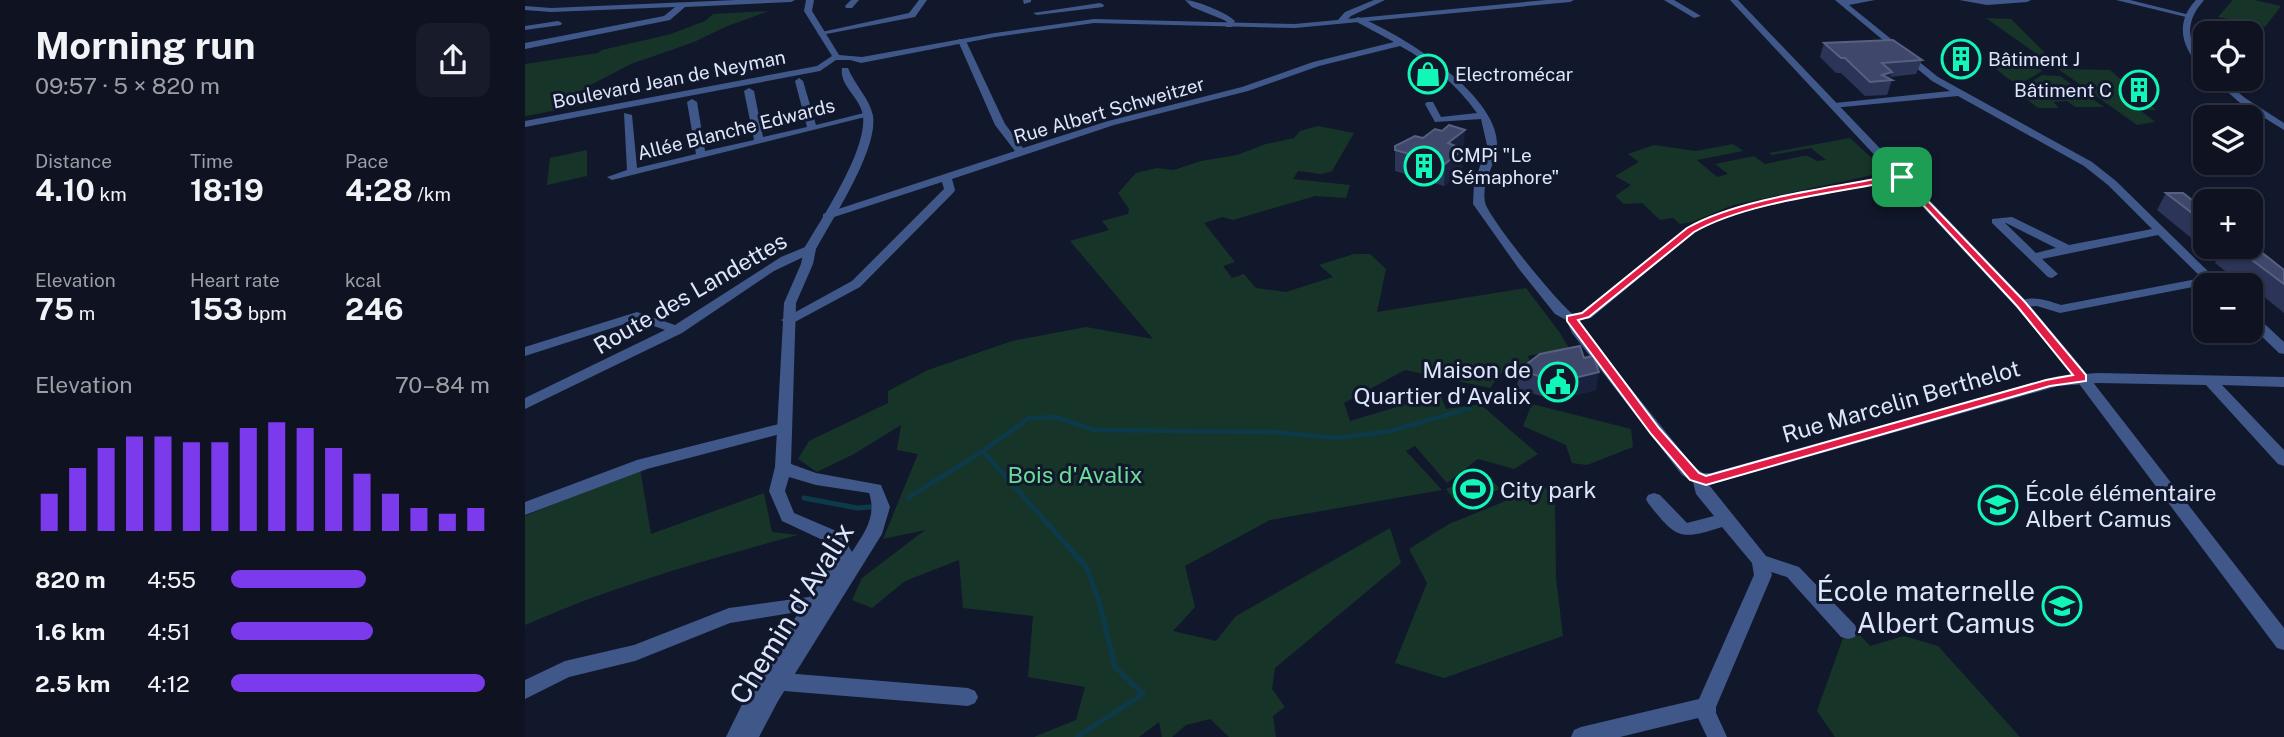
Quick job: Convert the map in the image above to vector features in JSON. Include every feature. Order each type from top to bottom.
[{"type":"street","points":[[526,9],[791,0]]},
{"type":"street","points":[[810,0],[808,11],[837,58]]},
{"type":"street","points":[[821,33],[912,15],[923,0]]},
{"type":"street","points":[[1189,0],[1227,18],[1231,21],[1229,25]]},
{"type":"street","points":[[1341,21],[1348,14],[1381,0]]},
{"type":"street","points":[[861,60],[856,67],[845,70],[831,72],[820,68],[826,62],[837,58],[855,57],[861,60],[1094,21],[1296,26],[1570,0]]},
{"type":"street","points":[[1668,0],[1697,16]]},
{"type":"street","points":[[1734,0],[2021,304],[2284,642]]},
{"type":"street","points":[[1841,2],[1871,0]]},
{"type":"street","points":[[1963,0],[1987,3],[2027,0]]},
{"type":"street","points":[[2120,0],[2186,15]]},
{"type":"street","points":[[2193,51],[2189,46],[2184,23],[2186,15],[2200,0]]},
{"type":"street","points":[[525,46],[667,18],[686,2]]},
{"type":"street","points":[[1037,13],[1101,2],[1094,21]]},
{"type":"street","points":[[1841,2],[1916,66],[1957,93],[2088,164],[2112,183],[2202,273]]},
{"type":"street","points":[[1358,19],[1427,57],[1471,99],[1483,115],[1492,145],[1479,184],[1479,204],[1523,266],[1560,311],[1571,318],[1577,330],[1668,448],[1688,471],[1700,479],[1702,490],[1760,561],[1763,575],[1759,587],[1706,707],[1706,714],[1717,737]]},
{"type":"street","points":[[527,28],[558,23]]},
{"type":"street","points":[[544,25],[544,43]]},
{"type":"street","points":[[962,41],[1000,125],[1021,152]]},
{"type":"street","name":"Rue Albert Schweitzer","points":[[827,216],[1111,123],[1245,89],[1316,64],[1402,43]]},
{"type":"street","name":"Boulevard Jean de Neyman","points":[[525,124],[820,68]]},
{"type":"street","points":[[845,70],[846,77],[868,115]]},
{"type":"street","points":[[799,81],[813,128]]},
{"type":"street","points":[[749,91],[759,141]]},
{"type":"street","points":[[2231,91],[2284,127]]},
{"type":"street","points":[[1835,106],[1957,93]]},
{"type":"street","points":[[692,102],[701,155]]},
{"type":"street","points":[[1430,104],[1444,130]]},
{"type":"street","points":[[627,115],[632,172]]},
{"type":"street","name":"Allée Blanche Edwards","points":[[612,177],[868,115]]},
{"type":"street","name":"Route des Landettes","points":[[525,404],[627,357],[677,330],[783,262],[810,249],[863,150],[868,115]]},
{"type":"street","points":[[1438,120],[1483,115]]},
{"type":"street","points":[[788,320],[856,284],[865,276],[950,190],[951,186],[946,177]]},
{"type":"street","points":[[1571,318],[1586,315],[1665,250],[1707,220],[1749,207],[1902,177]]},
{"type":"street","points":[[2052,274],[1996,221],[2008,219],[2067,249]]},
{"type":"street","points":[[2033,257],[2158,231]]},
{"type":"street","name":"Chemin d'Avalix","points":[[810,249],[807,264],[790,303],[782,467],[777,491],[788,517],[835,538],[844,552],[823,602]]},
{"type":"street","points":[[2021,304],[2038,302],[2060,309],[2193,286]]},
{"type":"street","points":[[525,352],[637,316],[677,330]]},
{"type":"street","points":[[2263,330],[2284,350]]},
{"type":"street","name":"Rue Marcelin Berthelot","points":[[1700,479],[1711,479],[2054,382],[2081,378],[2284,382]]},
{"type":"street","points":[[2209,380],[2284,460]]},
{"type":"street","points":[[525,509],[643,464],[783,428]]},
{"type":"street","name":"Chemin d'Avalix","points":[[736,737],[823,602],[876,529],[882,508],[874,489],[849,482],[807,479],[782,467]]},
{"type":"street","points":[[1654,499],[1681,529],[1688,530],[1726,519]]},
{"type":"street","points":[[1760,561],[1793,572],[1849,631]]},
{"type":"street","points":[[525,690],[565,669],[635,653],[729,616],[823,602]]},
{"type":"street","points":[[772,681],[968,697]]},
{"type":"street","name":"Chemin d'Avalix","points":[[748,737],[772,681]]},
{"type":"street","points":[[1581,737],[1706,707]]},
{"type":"green space","points":[[2233,0],[2254,0],[2281,6],[2265,27],[2263,21],[2237,21],[2218,17]]},
{"type":"green space","points":[[769,11],[631,64],[583,89],[589,104],[525,116],[525,64],[598,53],[671,34],[705,21],[713,14]]},
{"type":"green space","points":[[1986,18],[2011,19],[2061,69],[2110,70],[2156,110],[2140,110],[2155,122],[2137,125]]},
{"type":"green space","points":[[1991,65],[2034,65],[2042,71],[2015,82]]},
{"type":"green space","points":[[2042,75],[2060,76],[2104,107],[2075,107],[2067,101],[2053,102],[2059,108],[2038,108],[2020,94],[2025,91],[2022,88]]},
{"type":"green space","name":"Bois d'Avalix","points":[[1318,126],[1354,133],[1332,171],[1322,174],[1298,171],[1293,179],[1350,185],[1346,198],[1315,196],[1233,220],[1223,217],[1204,223],[1235,262],[1223,266],[1232,278],[1244,274],[1256,288],[1286,292],[1333,277],[1319,265],[1354,254],[1370,254],[1386,269],[1377,312],[1526,288],[1575,358],[1549,364],[1538,354],[1528,356],[1533,371],[1506,367],[1490,388],[1405,370],[1344,403],[1350,421],[1440,394],[1446,409],[1480,404],[1538,454],[1514,469],[1478,459],[1447,483],[1415,446],[1406,451],[1442,490],[1270,520],[1185,566],[1195,607],[1173,631],[1216,641],[1236,616],[1390,528],[1401,563],[1275,668],[1272,689],[1285,707],[1273,716],[1276,737],[1229,737],[1210,719],[1186,725],[1172,737],[1162,737],[1159,722],[1139,737],[1034,737],[1076,720],[1085,687],[1028,677],[1033,616],[963,608],[959,560],[905,581],[872,608],[852,600],[862,578],[925,530],[883,539],[918,454],[897,450],[901,425],[854,454],[817,472],[798,459],[809,441],[888,403],[888,391],[928,370],[1012,341],[1086,327],[1153,339],[1070,241],[1109,230],[1102,221],[1128,214],[1129,209],[1118,193],[1136,173],[1157,168],[1174,170],[1201,161],[1237,155],[1266,144],[1294,138],[1300,131]]},
{"type":"green space","points":[[1850,138],[1887,172],[1733,205],[1692,222],[1680,224],[1673,218],[1660,220],[1642,203],[1624,204],[1615,196],[1631,185],[1615,176],[1639,162],[1628,154],[1654,145],[1696,151],[1733,144],[1743,151],[1697,160],[1717,177],[1728,174],[1715,164],[1754,156],[1765,164],[1803,156],[1817,161],[1826,160],[1811,148],[1772,155],[1769,153]]},
{"type":"green space","points":[[587,150],[587,176],[547,185],[550,158]]},
{"type":"green space","points":[[1532,404],[1631,429],[1633,447],[1587,465],[1572,463],[1566,445],[1523,426]]},
{"type":"green space","points":[[640,469],[651,534],[764,493],[772,532],[798,535],[626,586],[525,625],[525,516]]},
{"type":"green space","name":"City park","points":[[1485,473],[1500,489],[1459,506],[1446,489]]},
{"type":"green space","points":[[1524,484],[1541,484],[1555,497],[1556,578],[1563,636],[1444,678],[1395,663],[1427,583],[1409,549],[1449,524],[1513,498]]},
{"type":"green space","points":[[1858,633],[1870,646],[1904,636],[1938,646],[2020,737],[1835,737],[1817,711],[1843,638]]},
{"type":"building","points":[[1893,40],[1922,60],[1882,63],[1892,72],[1882,75],[1892,80],[1870,82],[1845,58],[1841,58],[1824,43]]},
{"type":"building","points":[[1449,125],[1465,130],[1448,143],[1463,149],[1445,164],[1395,150],[1395,146],[1415,136],[1423,138],[1435,129],[1442,131]]},
{"type":"building","points":[[2166,193],[2183,193],[2193,201],[2193,214]]},
{"type":"building","points":[[2263,253],[2284,270],[2284,284],[2252,260],[2245,260],[2263,259]]},
{"type":"building","points":[[1580,346],[1584,358],[1593,356],[1599,372],[1558,382],[1519,370],[1540,354]]},
{"type":"waterway","points":[[983,451],[1029,418],[1056,417],[1094,430],[1272,432],[1336,438],[1391,431],[1470,408]]},
{"type":"waterway","points":[[935,481],[983,451]]},
{"type":"waterway","points":[[983,451],[1009,481]]},
{"type":"waterway","points":[[908,498],[938,479]]},
{"type":"waterway","points":[[1008,479],[1087,568],[1100,605],[1115,667],[1143,694],[1077,737]]},
{"type":"waterway","points":[[804,498],[857,508],[870,507]]},
{"type":"place","name":"Bâtiment J","points":[[1961,59]]},
{"type":"place","name":"Electromécar","points":[[1428,74]]},
{"type":"place","name":"Bâtiment C","points":[[2139,90]]},
{"type":"place","name":"CMPi \"Le Sémaphore\"","points":[[1424,166]]},
{"type":"place","name":"Maison de Quartier d'Avalix","points":[[1558,382]]},
{"type":"place","name":"City park","points":[[1473,489]]},
{"type":"place","name":"École élémentaire Albert Camus","points":[[1998,505]]},
{"type":"place","name":"École maternelle Albert Camus","points":[[2062,606]]},
{"type":"route","points":[[1902,177],[2021,304],[2081,378],[2050,383],[1706,481],[1695,477],[1655,431],[1577,330],[1571,318],[1586,315],[1656,257],[1707,220],[1749,207],[1902,177]]}]
